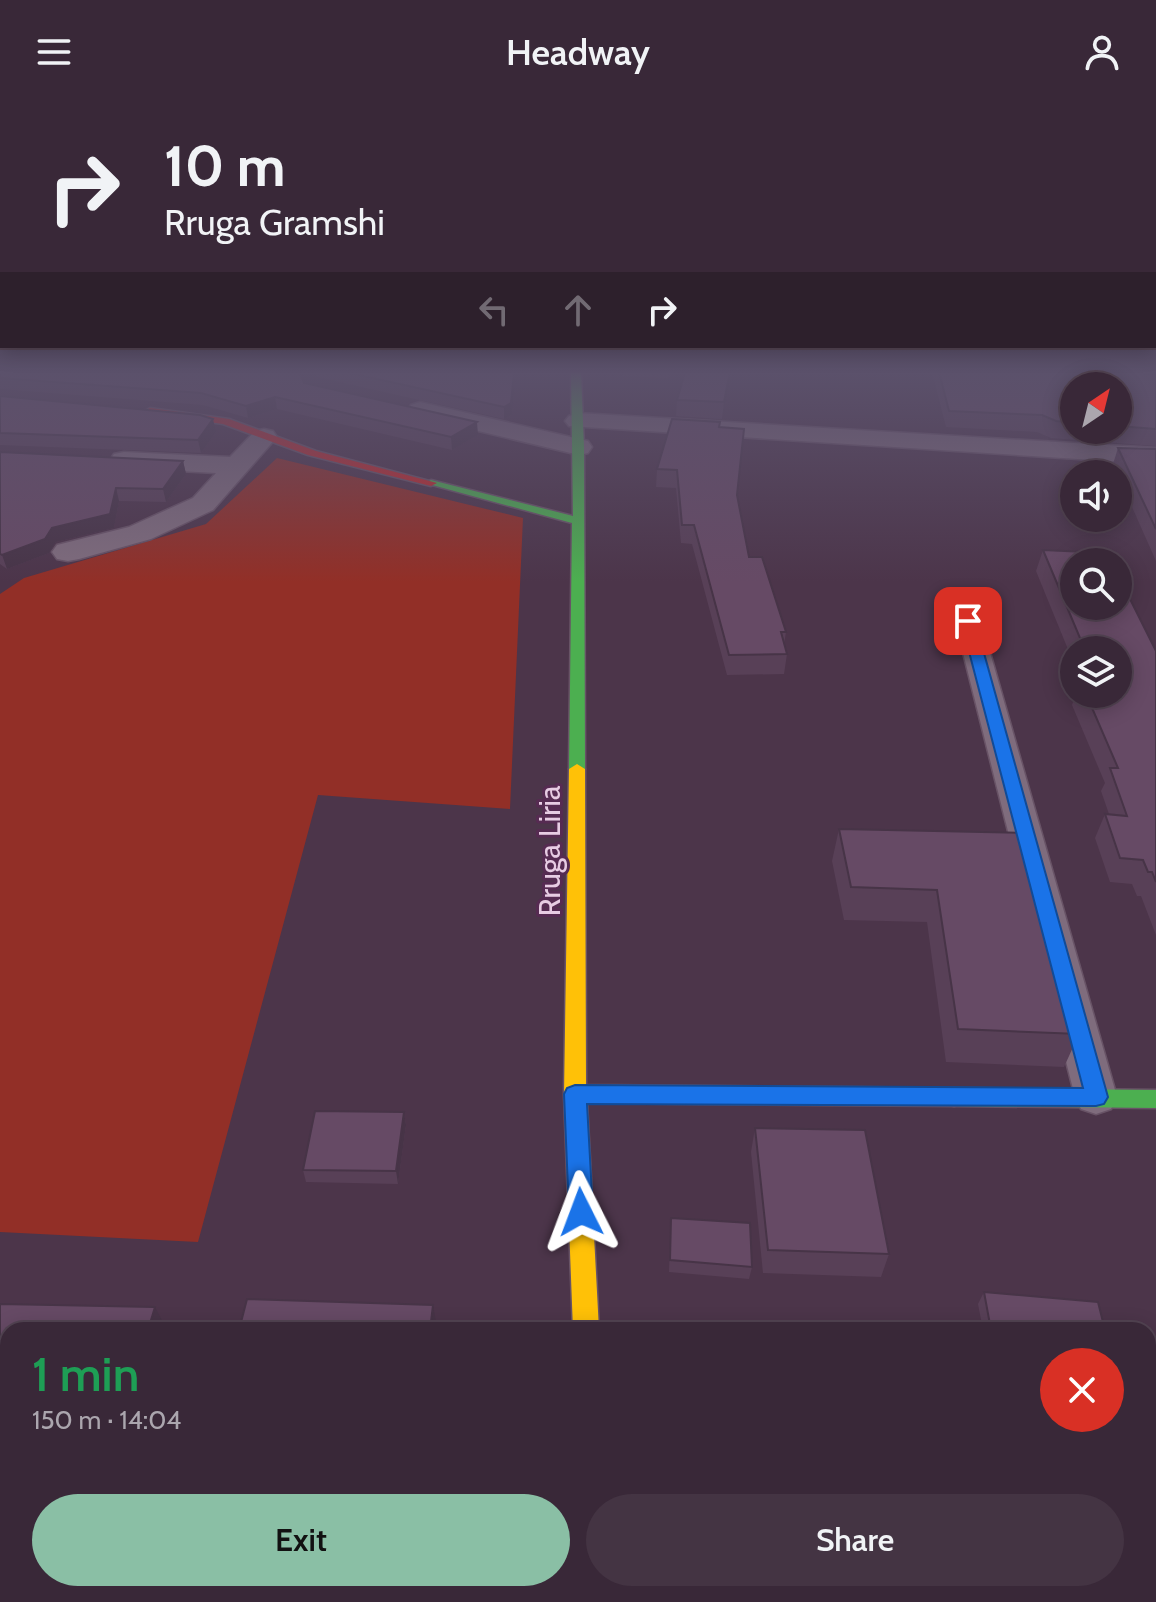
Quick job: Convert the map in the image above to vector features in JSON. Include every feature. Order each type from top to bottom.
[{"type":"main road","points":[[279,442],[579,521]]},
{"type":"main road","name":"Rruga Liria","points":[[578,442],[575,1094],[586,1322]]},
{"type":"main road","points":[[575,1094],[1156,1099]]},
{"type":"street","points":[[68,552],[140,533],[203,504],[259,442]]},
{"type":"street","points":[[786,442],[1156,456]]},
{"type":"street","points":[[98,459],[236,466]]},
{"type":"lane","points":[[968,621],[1096,1097]]},
{"type":"shaded area","points":[[277,458],[523,518],[510,809],[318,795],[198,1242],[0,1232],[0,594],[24,578],[206,524]]},
{"type":"building","points":[[665,442],[743,442],[737,495],[749,557],[762,557],[786,632],[781,632],[787,654],[729,655],[694,525],[682,525],[677,470],[657,469]]},
{"type":"building","points":[[1118,448],[1156,449],[1156,529],[1132,478],[1132,460],[1124,460]]},
{"type":"building","points":[[0,452],[183,461],[163,489],[116,488],[110,514],[52,528],[45,539],[2,555]]},
{"type":"building","points":[[1043,550],[1060,551],[1060,590]]},
{"type":"building","points":[[1132,603],[1156,651],[1156,882],[1143,860],[1120,858],[1105,814],[1127,816],[1110,768],[1118,768],[1092,708],[1132,708],[1132,636],[1079,636],[1072,620],[1132,620]]},
{"type":"building","points":[[839,829],[1025,833],[1079,1034],[958,1029],[937,890],[851,887]]},
{"type":"building","points":[[315,1111],[404,1112],[396,1171],[303,1170]]},
{"type":"building","points":[[755,1128],[865,1130],[889,1254],[768,1250]]},
{"type":"building","points":[[671,1218],[750,1223],[752,1267],[670,1260]]},
{"type":"building","points":[[984,1292],[1098,1302],[1103,1322],[990,1322]]},
{"type":"building","points":[[247,1299],[433,1305],[431,1322],[241,1322]]},
{"type":"building","points":[[0,1304],[155,1307],[150,1322],[0,1322]]},
{"type":"traffic: fast","points":[[577,769],[579,442]]},
{"type":"traffic: fast","points":[[431,483],[579,521]]},
{"type":"traffic: fast","points":[[954,1097],[1156,1099]]},
{"type":"traffic: slow","points":[[577,769],[575,1094],[586,1322]]},
{"type":"traffic: slow","points":[[575,1094],[954,1097]]},
{"type":"traffic: jam","points":[[282,442],[312,453],[431,483]]},
{"type":"route","points":[[581,1212],[575,1094],[1096,1097],[968,621]]}]
